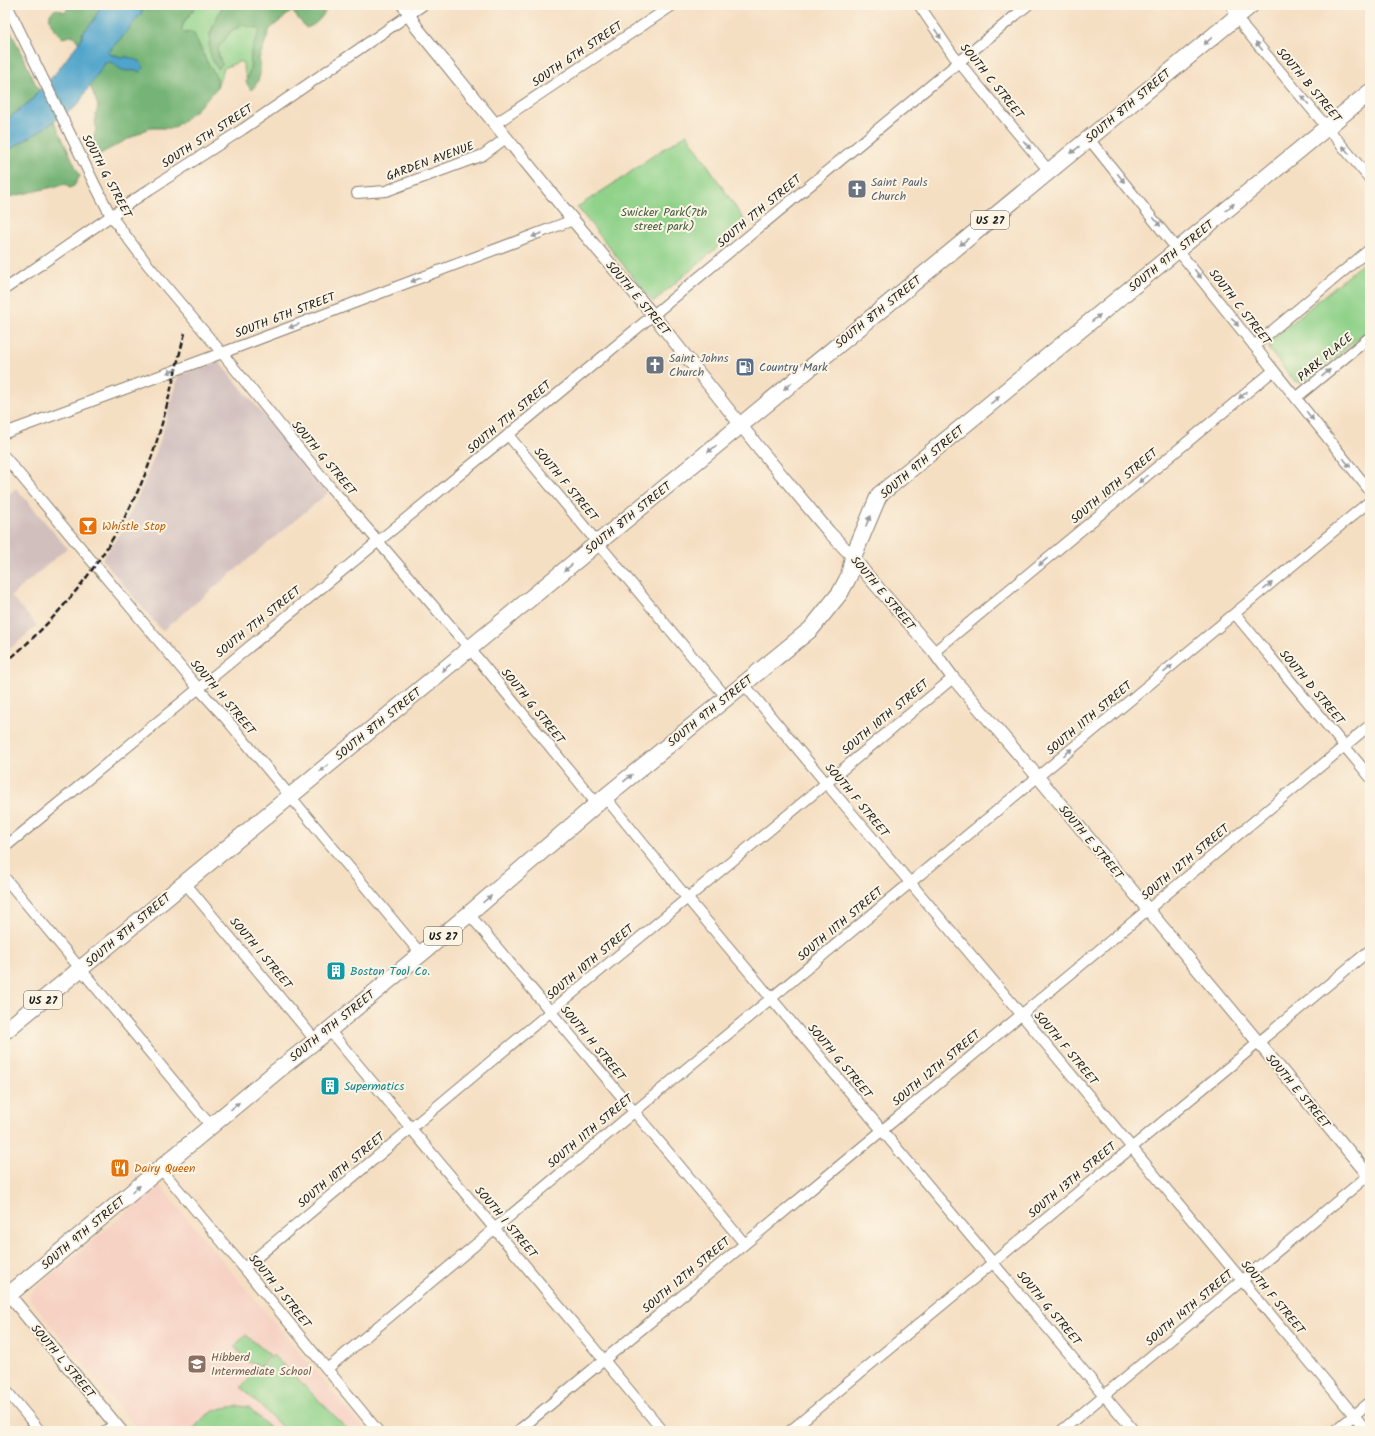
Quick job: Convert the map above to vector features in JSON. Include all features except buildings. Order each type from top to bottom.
[{"type":"highway","name":"SOUTH 8TH STREET","points":[[5,1031],[1089,139],[1234,10],[1251,5]]},
{"type":"highway","name":"SOUTH 9TH STREET","points":[[6,1294],[161,1169],[277,1071],[316,1041],[469,914],[601,800],[811,629],[840,593],[849,576],[853,557],[879,495],[1370,92]]},
{"type":"street","name":"SOUTH G STREET","points":[[7,5],[94,186],[111,216],[148,266],[222,353],[331,488],[366,526],[470,649],[688,898],[881,1131],[1134,1431]]},
{"type":"street","name":"SOUTH 5TH STREET","points":[[5,289],[111,216],[243,129],[406,10],[423,5]]},
{"type":"street","name":"SOUTH 6TH STREET","points":[[495,124],[673,5]]},
{"type":"street","name":"SOUTH C STREET","points":[[919,5],[959,62],[1049,171]]},
{"type":"street","name":"SOUTH 7TH STREET","points":[[5,847],[378,542],[1028,5]]},
{"type":"street","name":"SOUTH E STREET","points":[[406,10],[417,28],[742,424],[759,448],[826,528],[853,557],[866,575],[934,652],[953,678],[1038,777],[1369,1175]]},
{"type":"street","name":"SOUTH B STREET","points":[[1234,10],[1244,28],[1370,179]]},
{"type":"street","name":"GARDEN AVENUE","points":[[356,192],[386,191],[482,155],[506,138]]},
{"type":"street","name":"SOUTH C STREET","points":[[1089,139],[1370,491]]},
{"type":"street","name":"SOUTH 6TH STREET","points":[[5,433],[574,220]]},
{"type":"street","points":[[1254,346],[1370,249]]},
{"type":"street","name":"PARK PLACE","points":[[1296,398],[1370,337]]},
{"type":"street","name":"SOUTH 10TH STREET","points":[[934,652],[1273,371]]},
{"type":"street","name":"SOUTH F STREET","points":[[508,435],[726,697]]},
{"type":"street","name":"SOUTH H STREET","points":[[5,457],[198,688],[227,720],[421,954]]},
{"type":"street","name":"SOUTH 11TH STREET","points":[[327,1369],[1370,501]]},
{"type":"street","name":"SOUTH D STREET","points":[[1234,614],[1370,777]]},
{"type":"street","name":"SOUTH 10TH STREET","points":[[244,1268],[953,678]]},
{"type":"street","name":"SOUTH F STREET","points":[[743,683],[1021,1014],[1367,1431]]},
{"type":"street","name":"SOUTH 12TH STREET","points":[[520,1430],[1370,725]]},
{"type":"street","points":[[5,878],[211,1126]]},
{"type":"street","name":"SOUTH I STREET","points":[[185,883],[316,1041]]},
{"type":"street","name":"SOUTH H STREET","points":[[469,914],[744,1244]]},
{"type":"street","name":"SOUTH 13TH STREET","points":[[790,1431],[1370,950]]},
{"type":"street","name":"SOUTH I STREET","points":[[329,1030],[663,1431]]},
{"type":"street","name":"SOUTH J STREET","points":[[161,1169],[378,1431]]},
{"type":"street","name":"SOUTH 14TH STREET","points":[[1061,1431],[1369,1175]]},
{"type":"street","name":"SOUTH L STREET","points":[[6,1294],[114,1429]]},
{"type":"street","points":[[5,1389],[40,1431]]},
{"type":"street","points":[[1335,1431],[1370,1402]]},
{"type":"shaded area","points":[[219,361],[328,493],[162,631],[102,559],[122,531],[140,492],[159,445],[178,376]]},
{"type":"shaded area","points":[[16,488],[67,548],[11,596],[37,626],[5,653],[5,497]]},
{"type":"shaded area","name":"Hibberd Intermediate School","points":[[159,1185],[365,1431],[139,1431],[29,1298],[29,1294]]},
{"type":"green space","points":[[70,5],[101,5],[94,20],[82,33],[82,38],[79,43],[73,35],[63,38],[53,28],[50,19],[52,11],[57,9],[65,12]]},
{"type":"green space","points":[[143,5],[197,5],[184,22],[181,30],[185,33],[193,32],[207,62],[217,78],[217,88],[196,110],[174,128],[149,128],[98,155],[93,141],[96,129],[95,119],[98,106],[90,85],[106,62],[113,63],[126,70],[136,70],[130,58],[122,58],[116,55],[111,55],[109,52],[142,12]]},
{"type":"green space","points":[[197,5],[223,5],[210,33],[209,43],[222,65],[218,48],[232,30],[244,25],[260,30],[247,80],[241,61],[224,68],[217,88],[217,78],[207,62],[193,32],[185,33],[181,30],[184,22]]},
{"type":"green space","points":[[223,5],[329,5],[320,19],[310,27],[306,28],[292,11],[270,29],[259,59],[261,67],[260,76],[254,88],[251,90],[246,82],[250,70],[251,51],[260,30],[244,25],[232,30],[218,48],[222,65],[218,69],[210,53],[209,45],[212,29]]},
{"type":"green space","points":[[5,19],[39,91],[33,99],[5,121]]},
{"type":"green space","points":[[54,121],[80,176],[74,186],[69,188],[66,184],[5,198],[5,152]]},
{"type":"green space","name":"Swicker Park(7th street park)","points":[[687,134],[746,223],[653,302],[577,207]]},
{"type":"green space","points":[[1370,257],[1370,329],[1307,381],[1304,383],[1294,381],[1270,351],[1270,341]]},
{"type":"green space","points":[[246,1335],[270,1355],[260,1366],[248,1362],[234,1346]]},
{"type":"green space","points":[[273,1355],[350,1431],[296,1431],[294,1429],[292,1431],[286,1431],[241,1387]]},
{"type":"green space","points":[[237,1406],[249,1407],[272,1431],[192,1431],[211,1412],[222,1408]]},
{"type":"water","points":[[101,5],[143,5],[141,15],[112,47],[109,54],[122,58],[129,57],[139,61],[144,68],[140,72],[125,71],[112,63],[106,62],[78,105],[37,133],[5,152],[5,121],[33,99],[34,96],[55,74],[82,38],[82,34],[94,20]]},
{"type":"railway","points":[[5,663],[28,643],[70,598],[89,574],[122,523],[136,495],[154,451],[164,418],[185,333]]},
{"type":"place","name":"Saint Pauls Church","points":[[857,189]]},
{"type":"place","name":"Saint Johns Church","points":[[655,365]]},
{"type":"place","name":"Country Mark","points":[[745,367]]},
{"type":"place","name":"Whistle Stop","points":[[88,526]]},
{"type":"place","name":"Boston Tool Co.","points":[[336,971]]},
{"type":"place","name":"Supermatics","points":[[330,1086]]},
{"type":"place","name":"Dairy Queen","points":[[120,1168]]},
{"type":"place","name":"Hibberd Intermediate School","points":[[197,1364]]}]
